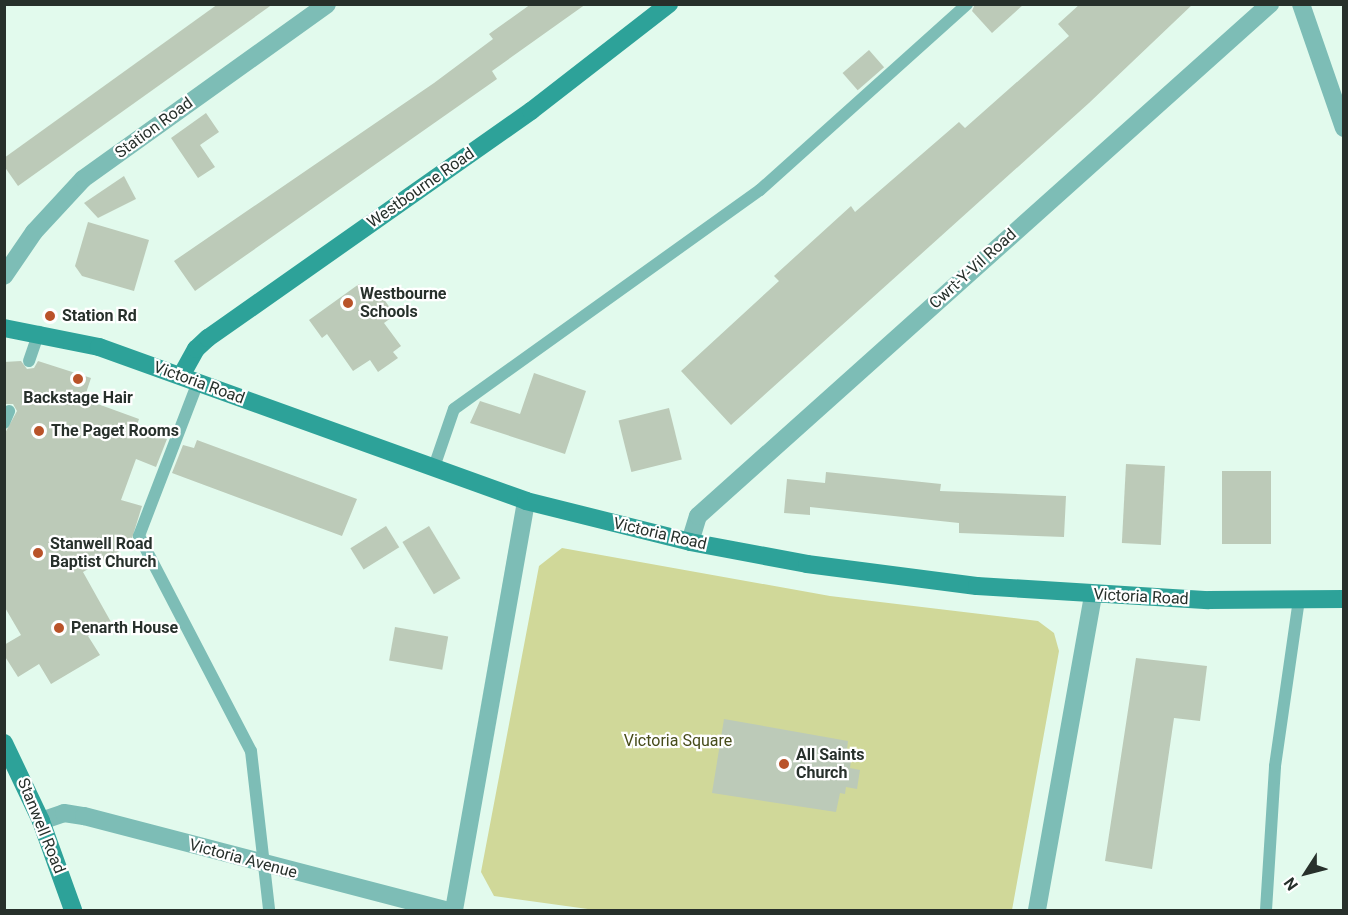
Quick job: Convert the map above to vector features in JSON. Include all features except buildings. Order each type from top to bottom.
[{"type":"street","name":"Station Road","points":[[4,276],[34,232],[83,179],[327,4]]},
{"type":"street","name":"Westbourne Road","points":[[190,379],[196,349],[208,338],[531,111],[669,4]]},
{"type":"street","name":"Cwrt-Y-Vil Road","points":[[690,542],[698,516],[1269,4]]},
{"type":"street","points":[[1301,4],[1344,128]]},
{"type":"street","name":"Victoria Road","points":[[4,328],[39,332],[99,347],[526,501],[690,542],[878,574],[1093,595],[1344,599]]},
{"type":"street","points":[[454,910],[526,501]]},
{"type":"street","points":[[1038,910],[1093,595]]},
{"type":"street","name":"Stanwell Road","points":[[4,743],[41,820],[73,910]]},
{"type":"street","name":"Victoria Avenue","points":[[41,820],[64,813],[84,816],[264,865],[445,910]]},
{"type":"lane","points":[[434,467],[454,409],[760,190],[967,4]]},
{"type":"lane","points":[[29,361],[39,332]]},
{"type":"lane","points":[[190,379],[139,536],[251,751],[269,910]]},
{"type":"lane","points":[[1266,910],[1275,766],[1299,600]]},
{"type":"green space","name":"Victoria Square","points":[[562,548],[830,596],[1038,621],[1054,633],[1059,651],[1012,910],[595,910],[494,896],[481,872],[539,566]]},
{"type":"place","name":"Westbourne Schools","points":[[348,303]]},
{"type":"place","name":"Station Rd","points":[[50,316]]},
{"type":"place","name":"Backstage Hair","points":[[78,379]]},
{"type":"place","name":"The Paget Rooms","points":[[39,431]]},
{"type":"place","name":"Stanwell Road Baptist Church","points":[[38,553]]},
{"type":"place","name":"Penarth House","points":[[59,628]]},
{"type":"place","name":"All Saints Church","points":[[784,764]]}]
